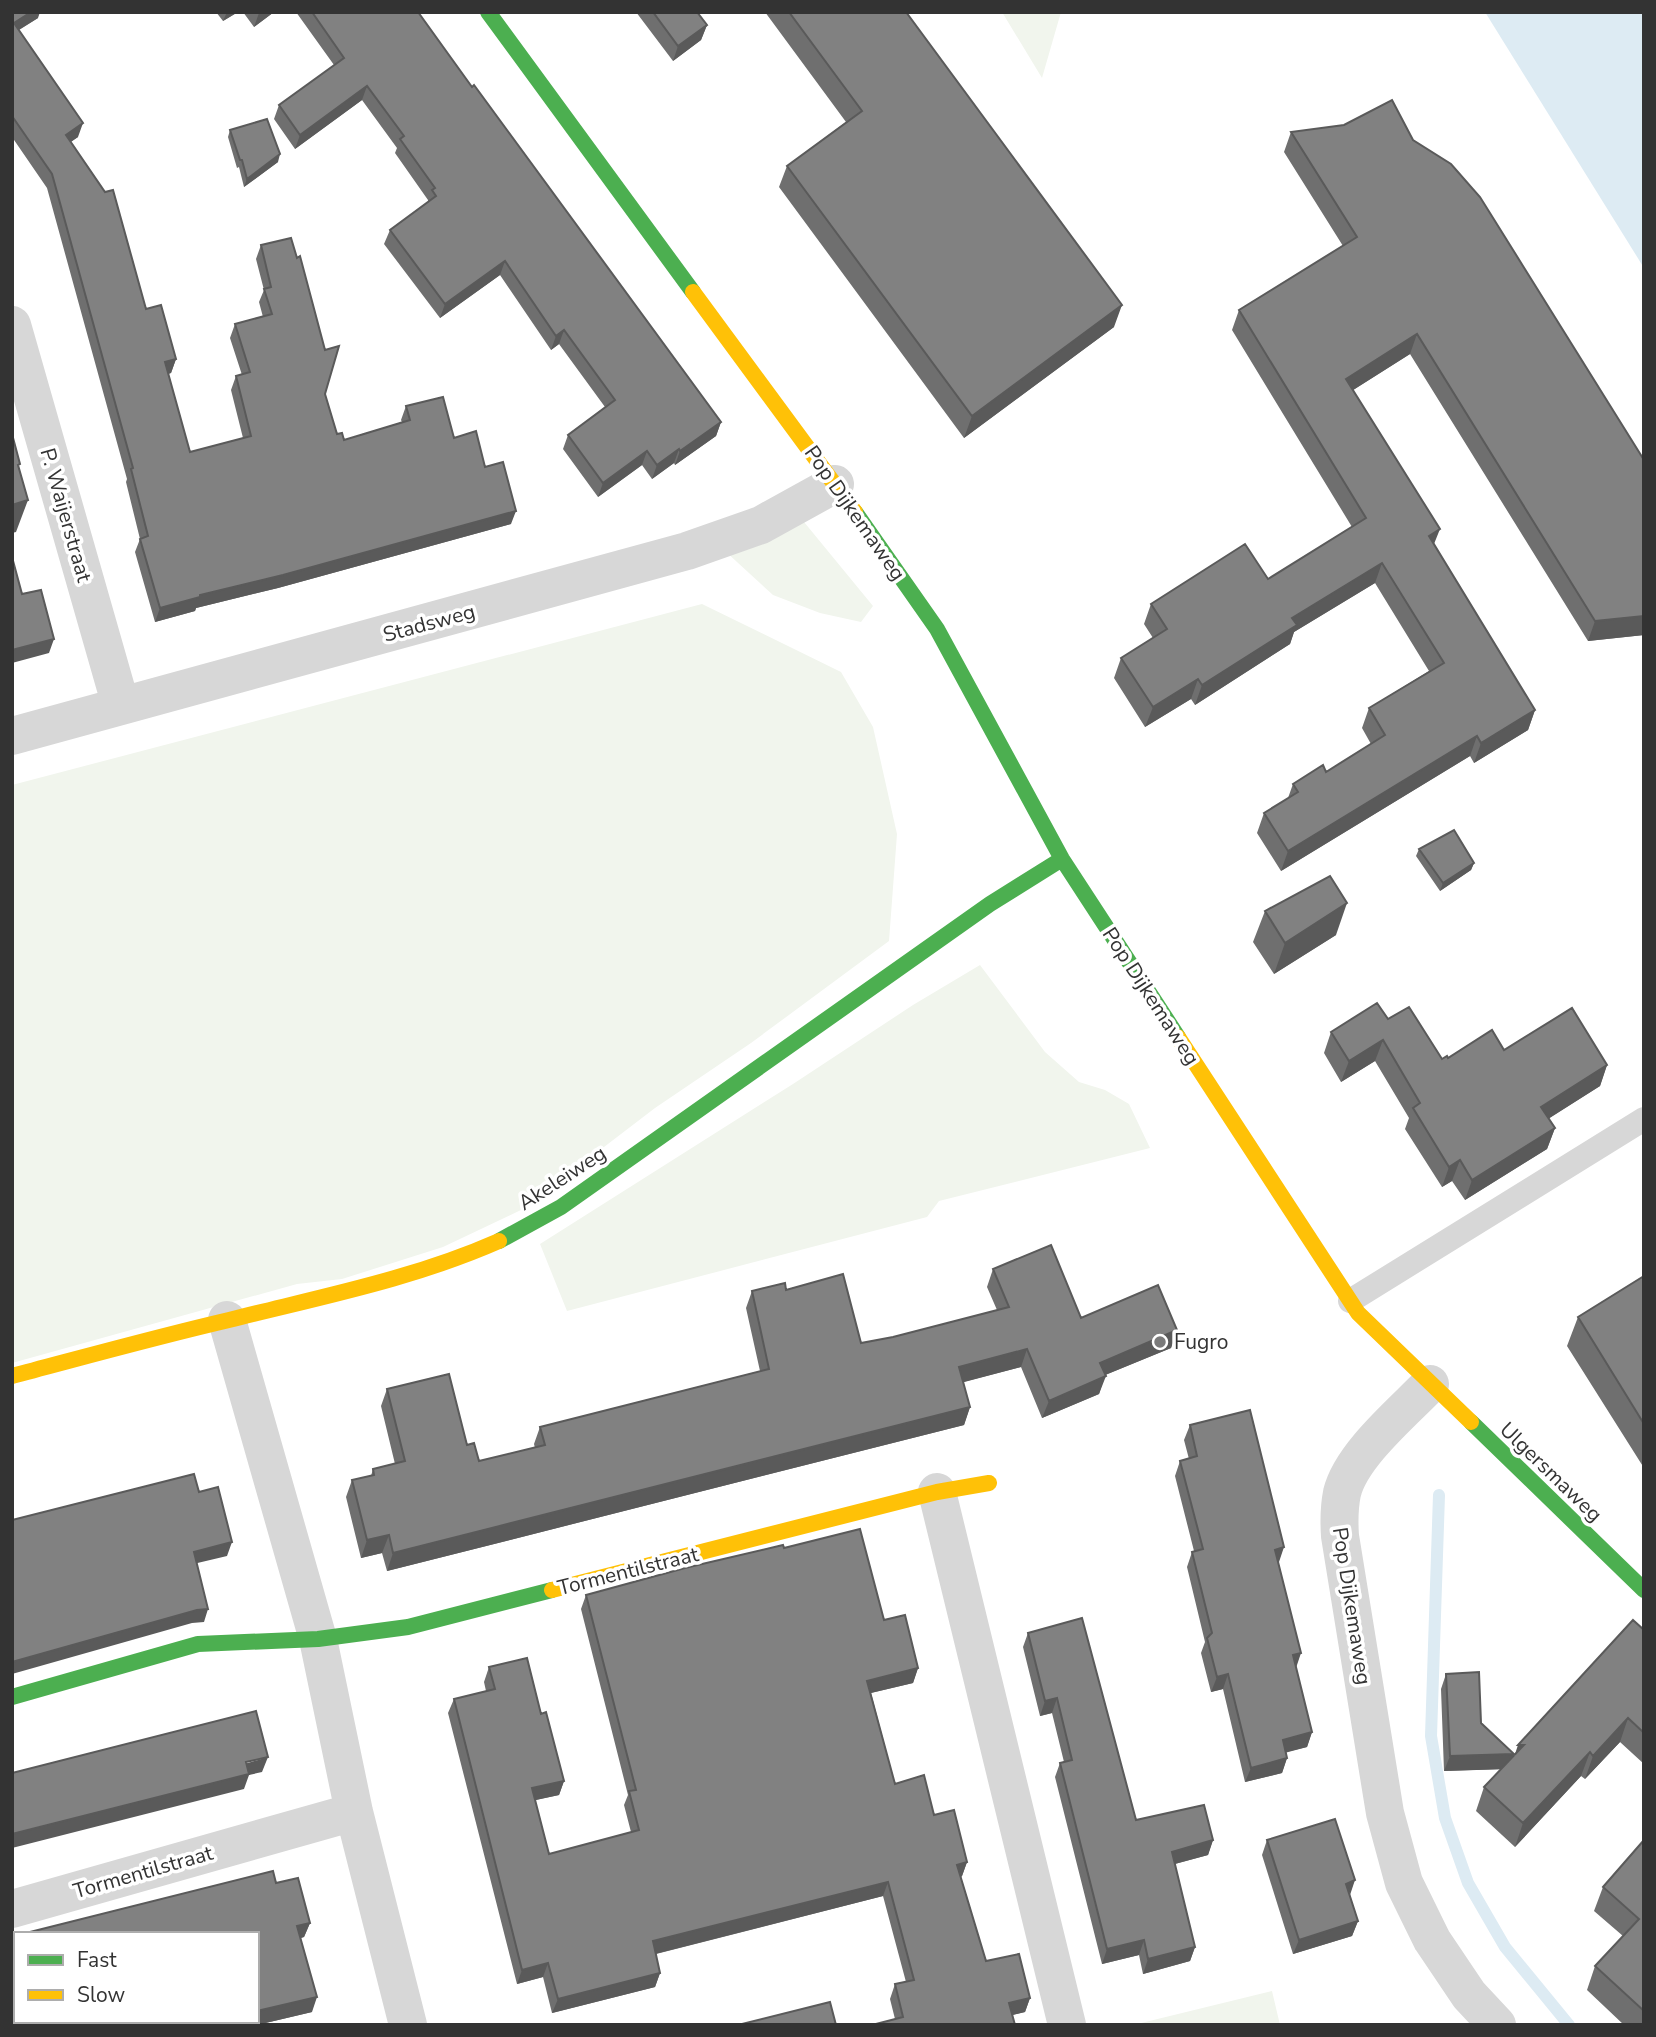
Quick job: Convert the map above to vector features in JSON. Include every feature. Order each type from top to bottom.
[{"type":"street","name":"Pop Dijkemaweg","points":[[488,12],[835,484],[937,629],[1062,859],[1350,1301],[1358,1313],[1430,1384],[1357,1460],[1343,1491],[1339,1514],[1340,1536],[1385,1813],[1404,1882],[1432,1940],[1469,1995],[1497,2025]]},
{"type":"street","name":"P. Waijerstraat","points":[[12,325],[121,706]]},
{"type":"street","name":"Stadsweg","points":[[12,736],[687,551],[761,525],[835,484]]},
{"type":"street","name":"Akeleiweg","points":[[12,1376],[372,1285],[460,1258],[512,1235],[561,1207],[990,904],[1062,859]]},
{"type":"street","points":[[227,1320],[318,1639],[354,1812],[408,2025]]},
{"type":"street","name":"Ulgersmaweg","points":[[1430,1384],[1644,1590]]},
{"type":"street","name":"Tormentilstraat","points":[[12,1697],[198,1644],[318,1639],[408,1627],[937,1492],[989,1483]]},
{"type":"street","points":[[937,1492],[1067,2025]]},
{"type":"street","name":"Tormentilstraat","points":[[12,1909],[354,1812]]},
{"type":"lane","points":[[1350,1301],[1644,1119]]},
{"type":"shaded area","points":[[1002,12],[1061,12],[1042,78]]},
{"type":"shaded area","points":[[1485,12],[1644,12],[1644,268]]},
{"type":"shaded area","points":[[795,511],[873,606],[861,622],[820,613],[773,595],[725,551]]},
{"type":"shaded area","points":[[702,604],[841,672],[873,727],[897,834],[889,941],[751,1043],[655,1108],[523,1209],[443,1247],[342,1279],[297,1284],[12,1363],[12,785]]},
{"type":"shaded area","points":[[980,965],[1045,1052],[1079,1082],[1105,1090],[1129,1104],[1150,1148],[939,1201],[927,1217],[567,1311],[540,1244]]},
{"type":"shaded area","points":[[1272,1991],[1280,2025],[1133,2025]]},
{"type":"building","points":[[12,12],[31,12],[14,23],[83,123],[66,135],[105,192],[113,190],[146,309],[161,305],[176,359],[165,362],[190,452],[251,436],[236,376],[250,372],[235,324],[272,314],[264,289],[271,287],[261,245],[291,238],[297,258],[300,256],[325,350],[339,346],[325,394],[337,434],[342,433],[344,440],[410,420],[406,406],[443,397],[454,438],[476,431],[485,467],[503,462],[516,511],[160,608],[140,539],[148,536],[131,469],[133,468],[52,174],[12,116]]},
{"type":"building","points":[[312,12],[418,12],[721,422],[657,465],[647,451],[603,483],[568,435],[615,400],[564,330],[556,336],[505,261],[445,304],[390,230],[436,196],[432,190],[435,188],[400,139],[404,136],[367,86],[300,135],[279,105],[344,58]]},
{"type":"building","points":[[653,12],[697,12],[707,25],[678,46]]},
{"type":"building","points":[[789,12],[906,12],[1122,305],[972,416],[787,166],[862,111]]},
{"type":"building","points":[[1392,100],[1413,140],[1451,164],[1480,197],[1644,460],[1644,616],[1595,621],[1417,334],[1346,379],[1440,529],[1429,536],[1535,710],[1481,743],[1477,736],[1288,851],[1264,813],[1298,792],[1293,784],[1323,765],[1326,772],[1385,735],[1369,708],[1444,663],[1382,563],[1292,618],[1297,625],[1202,685],[1198,679],[1153,707],[1121,658],[1167,629],[1151,604],[1245,544],[1268,579],[1366,518],[1239,310],[1357,237],[1291,132],[1344,125]]},
{"type":"building","points":[[267,119],[280,154],[247,179],[230,130]]},
{"type":"building","points":[[12,434],[28,500],[12,505]]},
{"type":"building","points":[[12,557],[22,594],[41,590],[54,639],[12,650]]},
{"type":"building","points":[[1454,830],[1474,863],[1443,883],[1419,849]]},
{"type":"building","points":[[1330,876],[1347,903],[1285,943],[1265,911]]},
{"type":"building","points":[[1377,1003],[1388,1019],[1409,1007],[1442,1059],[1447,1056],[1448,1058],[1492,1030],[1504,1050],[1572,1008],[1607,1065],[1541,1107],[1555,1128],[1472,1180],[1460,1160],[1449,1167],[1413,1108],[1420,1103],[1383,1040],[1349,1061],[1331,1032]]},
{"type":"building","points":[[1051,1245],[1081,1318],[1158,1285],[1177,1330],[1100,1363],[1106,1376],[1049,1401],[1027,1349],[959,1367],[970,1407],[393,1553],[389,1535],[367,1540],[352,1480],[374,1475],[373,1469],[405,1461],[387,1389],[449,1374],[467,1445],[474,1443],[479,1461],[545,1445],[540,1427],[769,1369],[752,1291],[785,1283],[786,1290],[843,1274],[861,1343],[1009,1307],[993,1269]]},
{"type":"building","points":[[1644,1276],[1644,1424],[1578,1317]]},
{"type":"building","points":[[1250,1410],[1284,1547],[1275,1550],[1301,1653],[1293,1655],[1312,1732],[1283,1740],[1287,1758],[1251,1768],[1228,1674],[1217,1677],[1207,1638],[1212,1633],[1192,1552],[1203,1549],[1180,1461],[1197,1456],[1190,1425]]},
{"type":"building","points":[[194,1474],[199,1492],[218,1487],[232,1542],[194,1552],[208,1609],[12,1662],[12,1520]]},
{"type":"building","points":[[860,1529],[884,1620],[905,1615],[918,1668],[867,1681],[895,1784],[924,1775],[934,1815],[954,1810],[967,1862],[957,1865],[986,1961],[1019,1954],[1030,1998],[1009,2003],[1015,2025],[872,2025],[903,2017],[895,1984],[914,1980],[888,1882],[653,1941],[660,1973],[558,1999],[548,1963],[522,1970],[454,1699],[495,1689],[489,1667],[527,1658],[541,1714],[546,1712],[564,1781],[532,1788],[549,1854],[639,1830],[629,1791],[636,1790],[586,1595],[685,1568]]},
{"type":"building","points":[[1082,1618],[1136,1820],[1204,1805],[1213,1840],[1172,1852],[1195,1947],[1148,1959],[1144,1940],[1107,1949],[1060,1763],[1072,1760],[1057,1698],[1045,1701],[1028,1633]]},
{"type":"building","points":[[1633,1620],[1644,1630],[1644,1733],[1628,1718],[1593,1756],[1590,1752],[1523,1823],[1484,1787],[1524,1745],[1518,1745]]},
{"type":"building","points":[[1479,1672],[1481,1723],[1514,1754],[1450,1756],[1446,1674]]},
{"type":"building","points":[[256,1711],[268,1757],[246,1762],[249,1774],[12,1834],[12,1773]]},
{"type":"building","points":[[1335,1819],[1355,1880],[1346,1884],[1358,1921],[1299,1940],[1267,1840]]},
{"type":"building","points":[[1644,1840],[1644,2011],[1595,1966],[1639,1919],[1603,1887]]},
{"type":"building","points":[[273,1871],[276,1883],[298,1878],[310,1923],[297,1926],[317,1997],[259,2011],[259,1932],[30,1932]]},
{"type":"building","points":[[12,1936],[14,1936],[12,1998]]},
{"type":"building","points":[[830,2002],[836,2025],[738,2025]]},
{"type":"waterway","points":[[1439,1495],[1431,1736],[1445,1818],[1468,1883],[1505,1947],[1569,2025]]},
{"type":"traffic: fast","points":[[488,12],[693,292]]},
{"type":"traffic: fast","points":[[855,512],[937,629],[1062,859],[1178,1037]]},
{"type":"traffic: fast","points":[[499,1241],[561,1207],[990,904],[1062,859]]},
{"type":"traffic: fast","points":[[1471,1422],[1644,1590]]},
{"type":"traffic: fast","points":[[12,1697],[198,1644],[318,1639],[408,1627],[552,1590]]},
{"type":"traffic: slow","points":[[693,292],[855,512]]},
{"type":"traffic: slow","points":[[1178,1037],[1358,1313],[1471,1422]]},
{"type":"traffic: slow","points":[[12,1376],[400,1277],[499,1241]]},
{"type":"traffic: slow","points":[[552,1590],[937,1492],[989,1483]]},
{"type":"place","name":"Fugro","points":[[1160,1342]]}]
